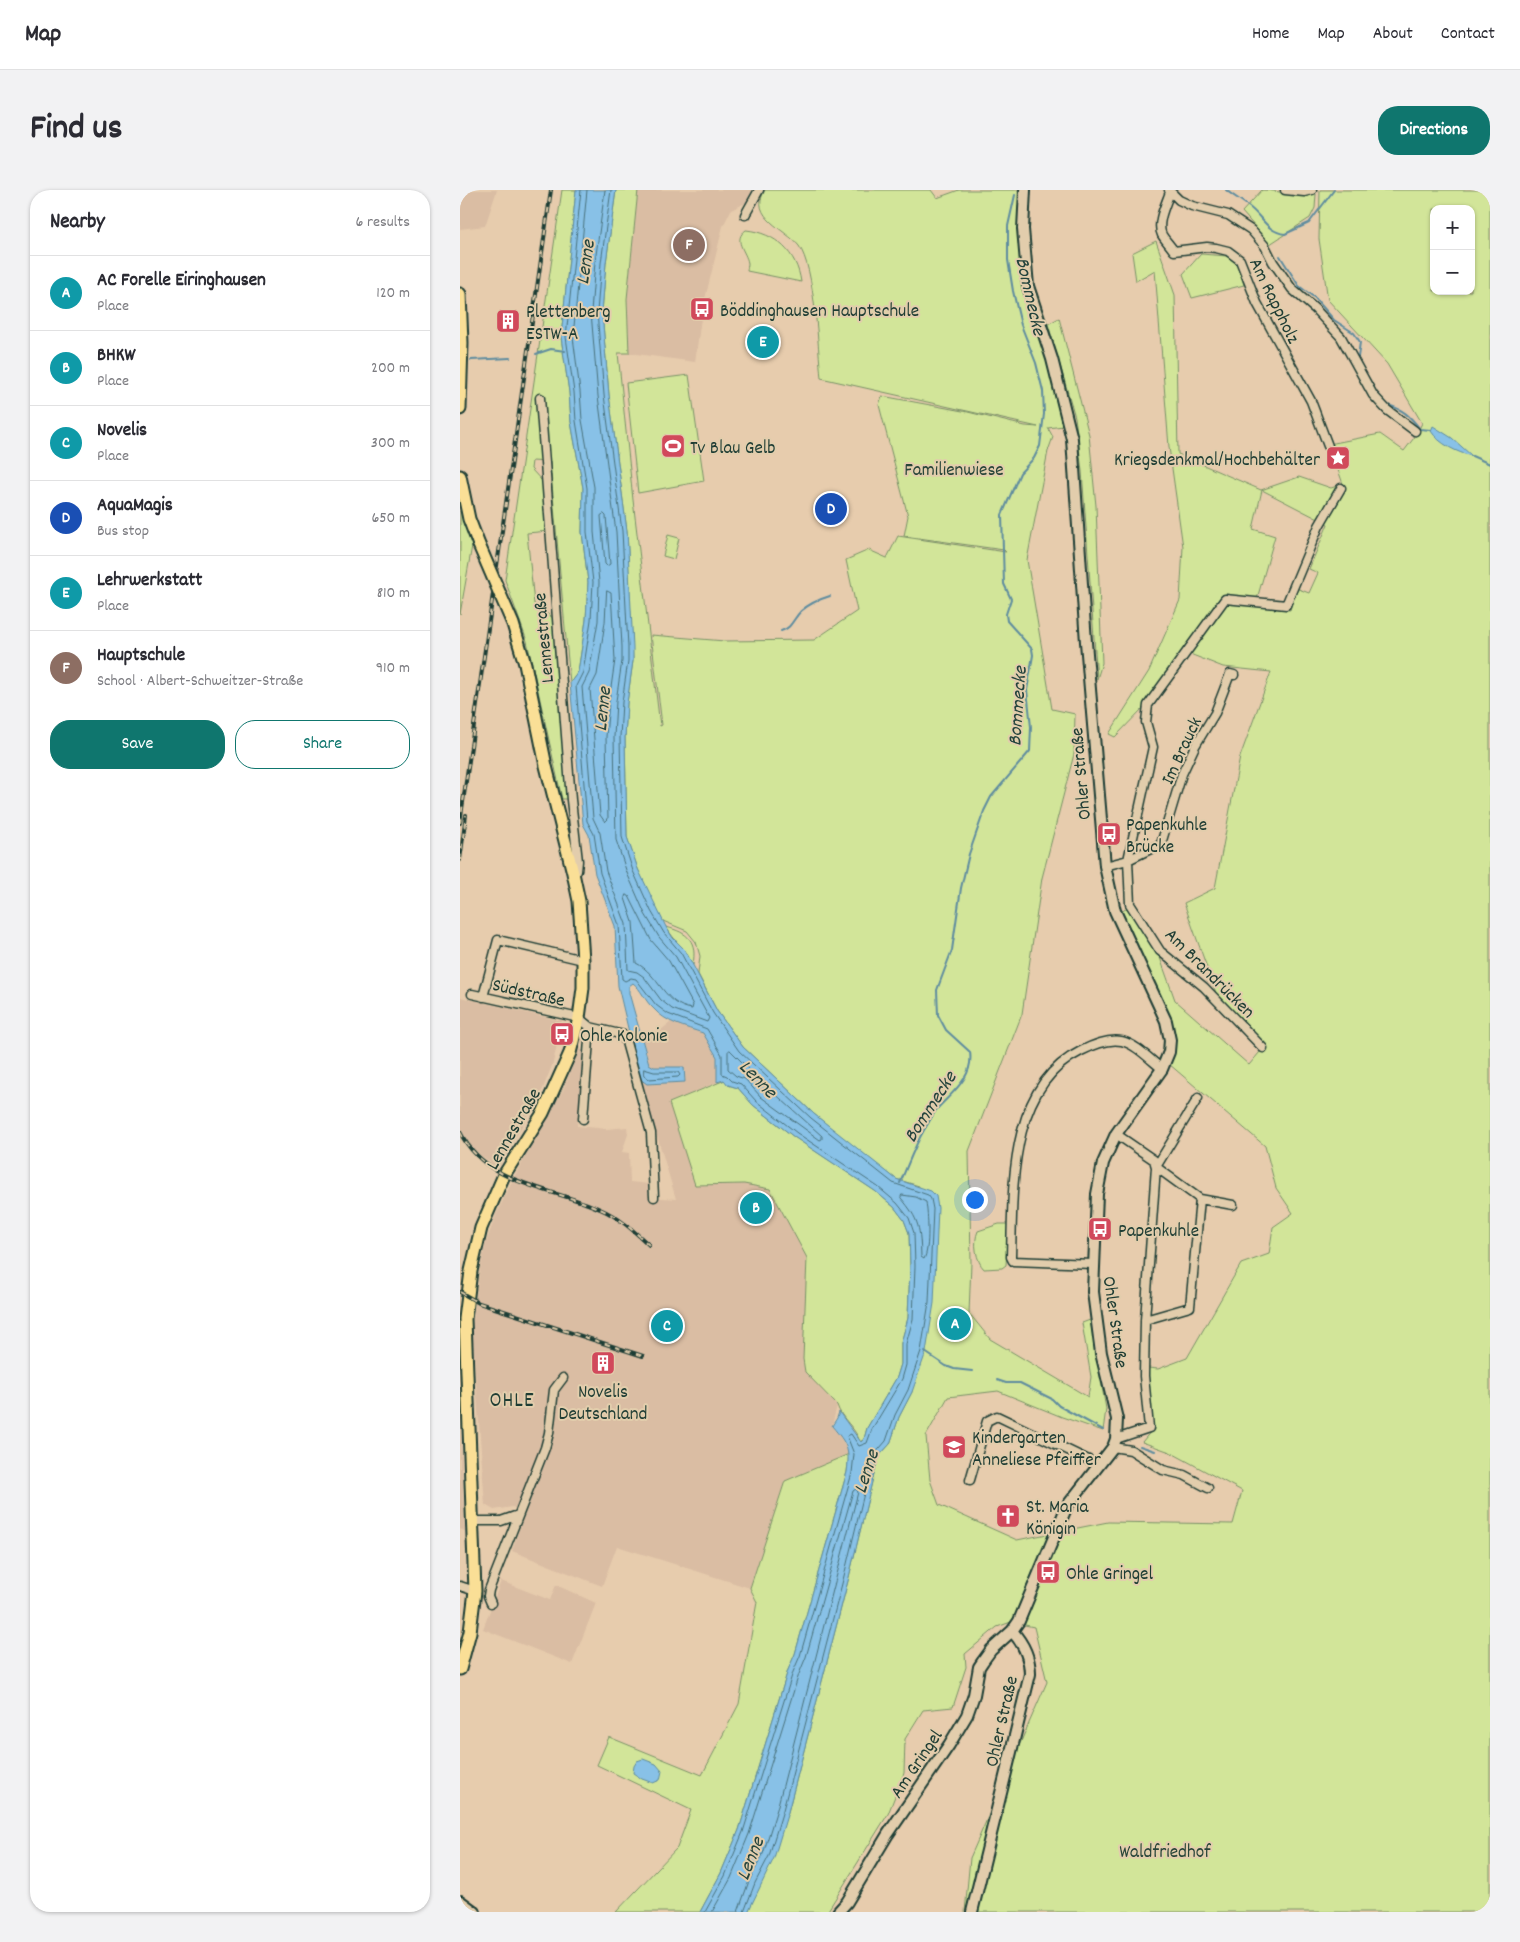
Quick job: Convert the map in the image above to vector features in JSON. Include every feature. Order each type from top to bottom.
[{"type":"main road","points":[[460,294],[462,329],[460,408]]},
{"type":"main road","name":"Lennestraße","points":[[460,476],[469,519],[513,624],[525,664],[546,766],[579,901],[583,960],[579,1018],[570,1053],[543,1113],[504,1176],[481,1228],[463,1304],[474,1521],[475,1591],[470,1632],[460,1669]]},
{"type":"street","points":[[745,215],[759,190]]},
{"type":"street","name":"Ohler Straße","points":[[1025,190],[1023,229],[1028,286],[1052,359],[1072,439],[1091,706],[1105,866],[1115,911],[1166,1020],[1170,1040],[1169,1052],[1162,1069],[1116,1134],[1103,1163],[1097,1194],[1093,1292],[1096,1323],[1117,1419],[1114,1443]]},
{"type":"street","points":[[1285,190],[1304,192],[1312,190]]},
{"type":"street","points":[[1170,191],[1192,206],[1228,215],[1251,230],[1265,246],[1273,262],[1292,289],[1315,309],[1341,337],[1372,395],[1387,410],[1415,432]]},
{"type":"street","name":"Am Rappholz","points":[[1170,191],[1161,221],[1160,230],[1162,235],[1174,250],[1216,248],[1228,251],[1240,260],[1257,303],[1308,394],[1328,446]]},
{"type":"street","name":"Lennestraße","points":[[540,398],[571,800],[578,860],[578,868],[573,873]]},
{"type":"street","name":"Am Brandrücken","points":[[1264,1048],[1204,987],[1160,950],[1130,904],[1128,860],[1153,747],[1146,722],[1148,705],[1224,598],[1286,605],[1319,526],[1341,488]]},
{"type":"street","name":"Im Brauck","points":[[1105,866],[1128,860],[1161,844],[1182,774],[1195,746],[1215,713],[1230,674],[1234,675]]},
{"type":"street","points":[[483,997],[498,940],[583,960]]},
{"type":"street","name":"Südstraße","points":[[472,994],[579,1018]]},
{"type":"street","points":[[579,1018],[590,1027],[624,1035],[651,1133],[654,1197]]},
{"type":"street","points":[[583,1119],[590,1027]]},
{"type":"street","points":[[1093,1264],[1013,1261],[1011,1257],[1013,1177],[1020,1134],[1034,1099],[1051,1073],[1074,1054],[1101,1041],[1118,1040],[1133,1045],[1162,1069]]},
{"type":"street","points":[[1156,1167],[1198,1098]]},
{"type":"street","points":[[1012,1631],[1022,1614],[1067,1506],[1114,1443],[1149,1428],[1144,1376],[1145,1320],[1156,1167],[1154,1160],[1116,1134]]},
{"type":"street","points":[[1156,1167],[1200,1199],[1233,1205]]},
{"type":"street","points":[[1145,1320],[1190,1307],[1200,1199]]},
{"type":"street","points":[[490,1603],[488,1596],[490,1590],[546,1448],[554,1390],[563,1378]]},
{"type":"street","points":[[970,1480],[988,1421],[997,1416],[1099,1465]]},
{"type":"street","points":[[1114,1443],[1131,1450],[1162,1470],[1184,1475],[1208,1488]]},
{"type":"street","points":[[474,1521],[502,1521],[518,1515]]},
{"type":"street","points":[[460,1586],[475,1591]]},
{"type":"street","name":"Ohler Straße","points":[[972,1912],[1030,1674],[1028,1656],[1012,1631]]},
{"type":"street","name":"Am Gringel","points":[[838,1912],[847,1902],[888,1834],[949,1745],[967,1715],[974,1695],[979,1667],[991,1650],[1012,1631]]},
{"type":"street","points":[[460,1901],[475,1912]]},
{"type":"shaded area","points":[[460,190],[497,190],[485,226],[460,229]]},
{"type":"shaded area","points":[[638,190],[765,190],[762,195],[731,210],[723,226],[702,311],[695,362],[629,353],[627,299]]},
{"type":"shaded area","points":[[460,997],[562,1021],[553,1063],[542,1091],[498,1168],[472,1147],[460,1129]]},
{"type":"shaded area","points":[[671,1022],[703,1033],[717,1057],[717,1082],[669,1103],[696,1185],[744,1184],[770,1189],[807,1258],[803,1359],[805,1372],[837,1405],[832,1426],[849,1454],[785,1481],[750,1588],[617,1546],[602,1586],[512,1551],[525,1512],[512,1507],[494,1510],[485,1505],[472,1328],[479,1273],[486,1242],[496,1215],[515,1175],[563,1090],[579,1050],[583,1050],[577,1126],[607,1129],[627,1127],[628,1134],[622,1152],[629,1153],[630,1182],[649,1184],[650,1197],[676,1199],[640,1079],[647,1084],[685,1081],[684,1067],[654,1067],[649,1065],[641,1035],[661,1030]]},
{"type":"shaded area","points":[[460,1428],[465,1531],[460,1529]]},
{"type":"shaded area","points":[[501,1581],[550,1600],[556,1585],[596,1603],[572,1664],[483,1629]]},
{"type":"green space","points":[[562,190],[576,190],[561,337],[569,392],[571,422],[583,488],[582,532],[588,582],[586,620],[578,672],[570,683],[550,462],[532,461],[531,469],[543,482],[549,531],[527,533],[534,604],[557,621],[570,799],[562,799],[527,641],[505,580]]},
{"type":"green space","points":[[616,190],[638,190],[627,299],[629,353],[618,353],[633,500],[660,726],[662,725],[651,635],[725,641],[814,640],[857,611],[846,560],[869,550],[887,558],[898,536],[1006,552],[1004,550],[904,536],[908,516],[879,405],[882,396],[968,412],[1025,426],[1038,427],[821,378],[815,309],[809,272],[799,246],[771,222],[761,208],[761,199],[765,190],[931,190],[937,198],[959,190],[1025,190],[1025,269],[1063,426],[1048,428],[1053,437],[1048,451],[1027,560],[1052,709],[1075,714],[1074,754],[1042,878],[1022,1014],[969,1151],[971,1263],[969,1313],[990,1339],[1088,1397],[1091,1377],[1082,1323],[1090,1320],[1106,1409],[1103,1431],[1062,1417],[998,1391],[948,1397],[926,1436],[930,1480],[939,1505],[1017,1540],[1108,1522],[1233,1524],[1242,1491],[1170,1452],[1142,1442],[1152,1430],[1148,1368],[1158,1369],[1187,1358],[1241,1264],[1269,1254],[1273,1227],[1293,1213],[1276,1188],[1265,1146],[1169,1064],[1173,1052],[1119,913],[1129,907],[1158,952],[1175,1000],[1249,1065],[1265,1046],[1216,993],[1184,903],[1215,888],[1240,757],[1271,672],[1223,667],[1190,654],[1226,603],[1290,610],[1296,588],[1309,593],[1318,573],[1309,569],[1328,524],[1262,490],[1253,529],[1275,536],[1257,599],[1225,594],[1145,706],[1115,737],[1109,734],[1149,671],[1180,600],[1183,547],[1169,447],[1155,270],[1136,281],[1132,253],[1156,241],[1175,295],[1178,454],[1261,490],[1299,477],[1331,488],[1343,484],[1329,444],[1380,434],[1404,451],[1420,430],[1422,423],[1387,364],[1328,300],[1319,239],[1320,190],[1490,190],[1490,1912],[965,1912],[970,1858],[1047,1682],[1034,1627],[1011,1622],[997,1627],[965,1654],[966,1667],[953,1707],[923,1710],[905,1739],[904,1773],[888,1814],[827,1912],[748,1912],[788,1812],[878,1457],[890,1444],[899,1417],[912,1392],[919,1186],[896,1179],[850,1144],[814,1114],[743,1047],[717,1011],[698,974],[700,956],[696,942],[687,931],[663,921],[655,908],[638,869],[627,837],[625,738],[627,703],[633,661],[627,531],[609,395],[602,312],[606,263]]},
{"type":"green space","points":[[1262,190],[1294,195],[1316,194],[1315,208],[1310,218],[1270,244],[1242,212]]},
{"type":"green space","points":[[746,230],[767,235],[783,246],[795,262],[801,282],[747,271],[748,263],[740,242],[742,234]]},
{"type":"green space","points":[[1201,254],[1227,256],[1238,264],[1244,285],[1192,298],[1183,274]]},
{"type":"green space","points":[[1059,318],[1089,435],[1096,506],[1102,663],[1097,679],[1082,471],[1075,417],[1048,324]]},
{"type":"green space","name":"Tv Blau Gelb","points":[[689,375],[704,481],[638,493],[626,383]]},
{"type":"green space","points":[[460,511],[473,540],[460,614]]},
{"type":"green space","points":[[668,535],[679,538],[674,559],[663,556]]},
{"type":"green space","points":[[666,927],[686,935],[690,939],[694,950],[693,965],[686,954]]},
{"type":"green space","points":[[725,1080],[728,1085],[738,1088],[753,1105],[794,1137],[875,1191],[894,1207],[904,1220],[909,1233],[908,1318],[901,1343],[901,1364],[897,1377],[867,1428],[864,1439],[860,1442],[837,1405],[805,1372],[803,1359],[807,1258],[770,1189],[744,1184],[695,1185],[669,1103]]},
{"type":"green space","points":[[999,1224],[1008,1224],[1006,1265],[1002,1268],[984,1269],[977,1256],[976,1235],[978,1231]]},
{"type":"green space","points":[[849,1454],[847,1472],[795,1654],[788,1670],[739,1830],[721,1873],[700,1912],[616,1912],[677,1848],[691,1810],[597,1765],[609,1737],[702,1775],[739,1704],[757,1602],[750,1588],[785,1481]]},
{"type":"water","name":"Lenne","points":[[576,190],[616,190],[606,263],[602,312],[609,395],[627,531],[633,661],[627,703],[625,738],[627,837],[638,869],[666,927],[673,938],[685,950],[717,1011],[743,1047],[814,1114],[896,1179],[931,1191],[936,1196],[938,1208],[934,1303],[926,1352],[912,1392],[899,1417],[890,1444],[878,1457],[788,1812],[774,1858],[748,1912],[700,1912],[721,1873],[739,1830],[788,1670],[795,1654],[847,1472],[848,1452],[832,1426],[839,1412],[861,1442],[864,1439],[867,1428],[897,1377],[901,1364],[901,1343],[908,1318],[909,1233],[904,1220],[894,1207],[875,1191],[794,1137],[753,1105],[738,1088],[728,1085],[724,1080],[717,1082],[717,1057],[703,1033],[676,1024],[658,1013],[633,983],[629,986],[629,993],[649,1064],[654,1067],[684,1067],[685,1082],[647,1084],[640,1079],[618,986],[615,926],[595,874],[589,835],[583,824],[570,683],[578,672],[586,620],[588,582],[582,532],[583,488],[571,422],[569,392],[561,337]]},
{"type":"water","points":[[1433,426],[1452,438],[1472,456],[1461,453],[1444,444],[1434,436],[1431,431]]},
{"type":"water","points":[[643,1759],[656,1764],[662,1771],[660,1780],[653,1783],[633,1773],[637,1761]]},
{"type":"waterway","name":"Bommecke","points":[[1226,190],[1253,210],[1269,227],[1285,234],[1309,223],[1334,190]]},
{"type":"waterway","name":"Bommecke","points":[[900,1183],[917,1143],[936,1110],[960,1084],[968,1070],[970,1052],[946,1030],[938,1015],[937,990],[952,950],[961,888],[969,854],[984,811],[991,797],[1030,751],[1031,727],[1027,690],[1033,655],[1032,649],[1007,621],[1006,614],[1011,599],[1004,584],[1002,515],[1020,473],[1034,458],[1040,446],[1044,414],[1043,391],[1036,363],[1021,325],[1008,260],[1008,226],[1015,195]]},
{"type":"waterway","name":"Bommecke","points":[[1280,256],[1299,286],[1315,298],[1334,320],[1354,333],[1360,342],[1358,357]]},
{"type":"waterway","points":[[536,354],[551,349],[565,351]]},
{"type":"waterway","points":[[471,360],[510,358]]},
{"type":"waterway","name":"Bommecke","points":[[1387,405],[1406,414],[1420,429],[1431,430]]},
{"type":"waterway","name":"Bommecke","points":[[1472,456],[1490,464]]},
{"type":"waterway","points":[[781,631],[785,630],[804,608],[830,596]]},
{"type":"waterway","points":[[925,1352],[946,1366],[972,1371]]},
{"type":"waterway","points":[[997,1380],[1006,1383],[1020,1383],[1052,1399],[1059,1406],[1103,1430]]},
{"type":"waterway","points":[[1140,1446],[1155,1451]]},
{"type":"railway","points":[[460,823],[551,190]]},
{"type":"railway","points":[[460,860],[466,815]]},
{"type":"railway","points":[[460,1132],[472,1150],[486,1164],[522,1182],[607,1212],[626,1225],[649,1245]]},
{"type":"railway","points":[[460,1292],[479,1303],[643,1356]]},
{"type":"place","name":"Hauptschule","points":[[689,245]]},
{"type":"place","name":"Böddinghausen Hauptschule","points":[[702,309]]},
{"type":"place","name":"Plettenberg ESTW-A","points":[[508,321]]},
{"type":"place","name":"Lehrwerkstatt","points":[[763,342]]},
{"type":"place","name":"Tv Blau Gelb","points":[[673,446]]},
{"type":"place","name":"Kriegsdenkmal/Hochbehälter","points":[[1338,458]]},
{"type":"place","name":"AquaMagis","points":[[831,509]]},
{"type":"place","name":"Papenkuhle Brücke","points":[[1109,834]]},
{"type":"place","name":"Ohle Kolonie","points":[[562,1034]]},
{"type":"place","name":"BHKW","points":[[756,1208]]},
{"type":"place","name":"Papenkuhle","points":[[1100,1229]]},
{"type":"place","name":"AC Forelle Eiringhausen","points":[[955,1324]]},
{"type":"place","name":"Novelis","points":[[667,1326]]},
{"type":"place","name":"Novelis Deutschland","points":[[603,1363]]},
{"type":"place","name":"Kindergarten Anneliese Pfeiffer","points":[[954,1447]]},
{"type":"place","name":"St. Maria Königin","points":[[1008,1516]]},
{"type":"place","name":"Ohle Gringel","points":[[1048,1572]]},
{"type":"district","name":"OHLE","points":[[512,1399]]},
{"type":"park label","name":"Familienwiese","points":[[954,468]]},
{"type":"park label","name":"Waldfriedhof","points":[[1165,1850]]}]
